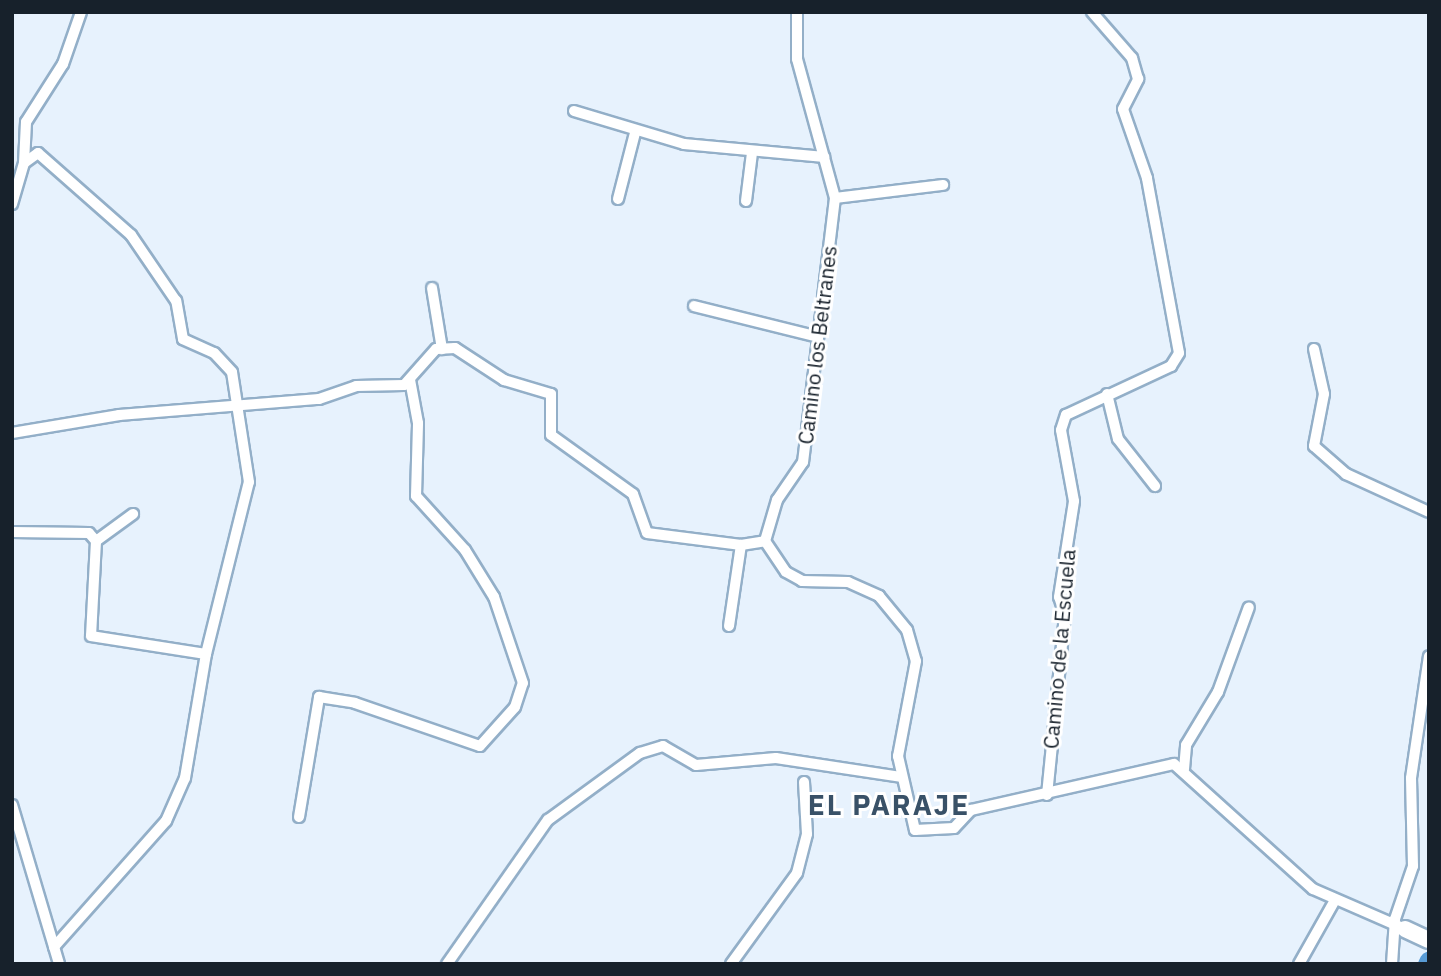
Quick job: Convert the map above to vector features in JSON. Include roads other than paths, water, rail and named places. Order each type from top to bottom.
[{"type":"street","points":[[12,204],[16,180],[24,163],[26,122],[63,64],[81,12]]},
{"type":"street","name":"Camino los Beltranes","points":[[765,541],[777,500],[803,462],[835,198],[797,59],[797,12]]},
{"type":"street","name":"Camino de la Escuela","points":[[1047,795],[1065,615],[1059,597],[1074,501],[1061,430],[1066,415],[1171,366],[1179,353],[1147,178],[1124,109],[1139,79],[1132,58],[1092,12]]},
{"type":"street","points":[[574,111],[635,133],[752,153],[824,158]]},
{"type":"street","points":[[618,199],[635,133]]},
{"type":"street","points":[[24,163],[38,153],[131,235],[176,301],[183,339],[214,353],[232,372],[240,402],[249,482],[206,654],[185,778],[166,821],[54,947]]},
{"type":"street","points":[[746,201],[752,153]]},
{"type":"street","points":[[835,198],[943,185]]},
{"type":"street","points":[[432,288],[442,349]]},
{"type":"street","points":[[694,306],[818,337]]},
{"type":"street","points":[[299,817],[319,697],[355,703],[480,746],[515,707],[523,683],[494,597],[466,550],[416,496],[418,423],[410,380],[422,360],[442,349],[454,348],[504,380],[551,394],[551,435],[633,494],[647,533],[741,545],[765,541],[786,572],[802,581],[848,582],[879,596],[906,630],[916,661],[898,756],[915,830],[954,828],[971,810],[1047,795],[1174,764],[1184,769],[1290,871],[1335,900],[1429,940]]},
{"type":"street","points":[[1314,349],[1324,394],[1314,446],[1346,474],[1429,512]]},
{"type":"street","points":[[12,432],[240,402],[319,399],[356,386],[410,380]]},
{"type":"street","points":[[1107,394],[1118,439],[1155,486]]},
{"type":"street","points":[[96,541],[133,514]]},
{"type":"street","points":[[12,532],[89,533],[96,541],[91,636],[206,654]]},
{"type":"street","points":[[729,626],[741,545]]},
{"type":"street","points":[[1184,769],[1186,746],[1218,692],[1250,607]]},
{"type":"street","points":[[1392,964],[1413,866],[1411,778],[1429,656]]},
{"type":"street","points":[[447,964],[548,820],[640,753],[663,746],[696,765],[776,758],[901,777]]},
{"type":"street","points":[[731,964],[797,873],[807,834],[804,782]]},
{"type":"street","points":[[12,805],[59,964]]},
{"type":"street","points":[[1299,964],[1335,900]]},
{"type":"waterway","points":[[1427,964],[1429,960]]},
{"type":"district","name":"EL PARAJE","points":[[889,805]]}]
